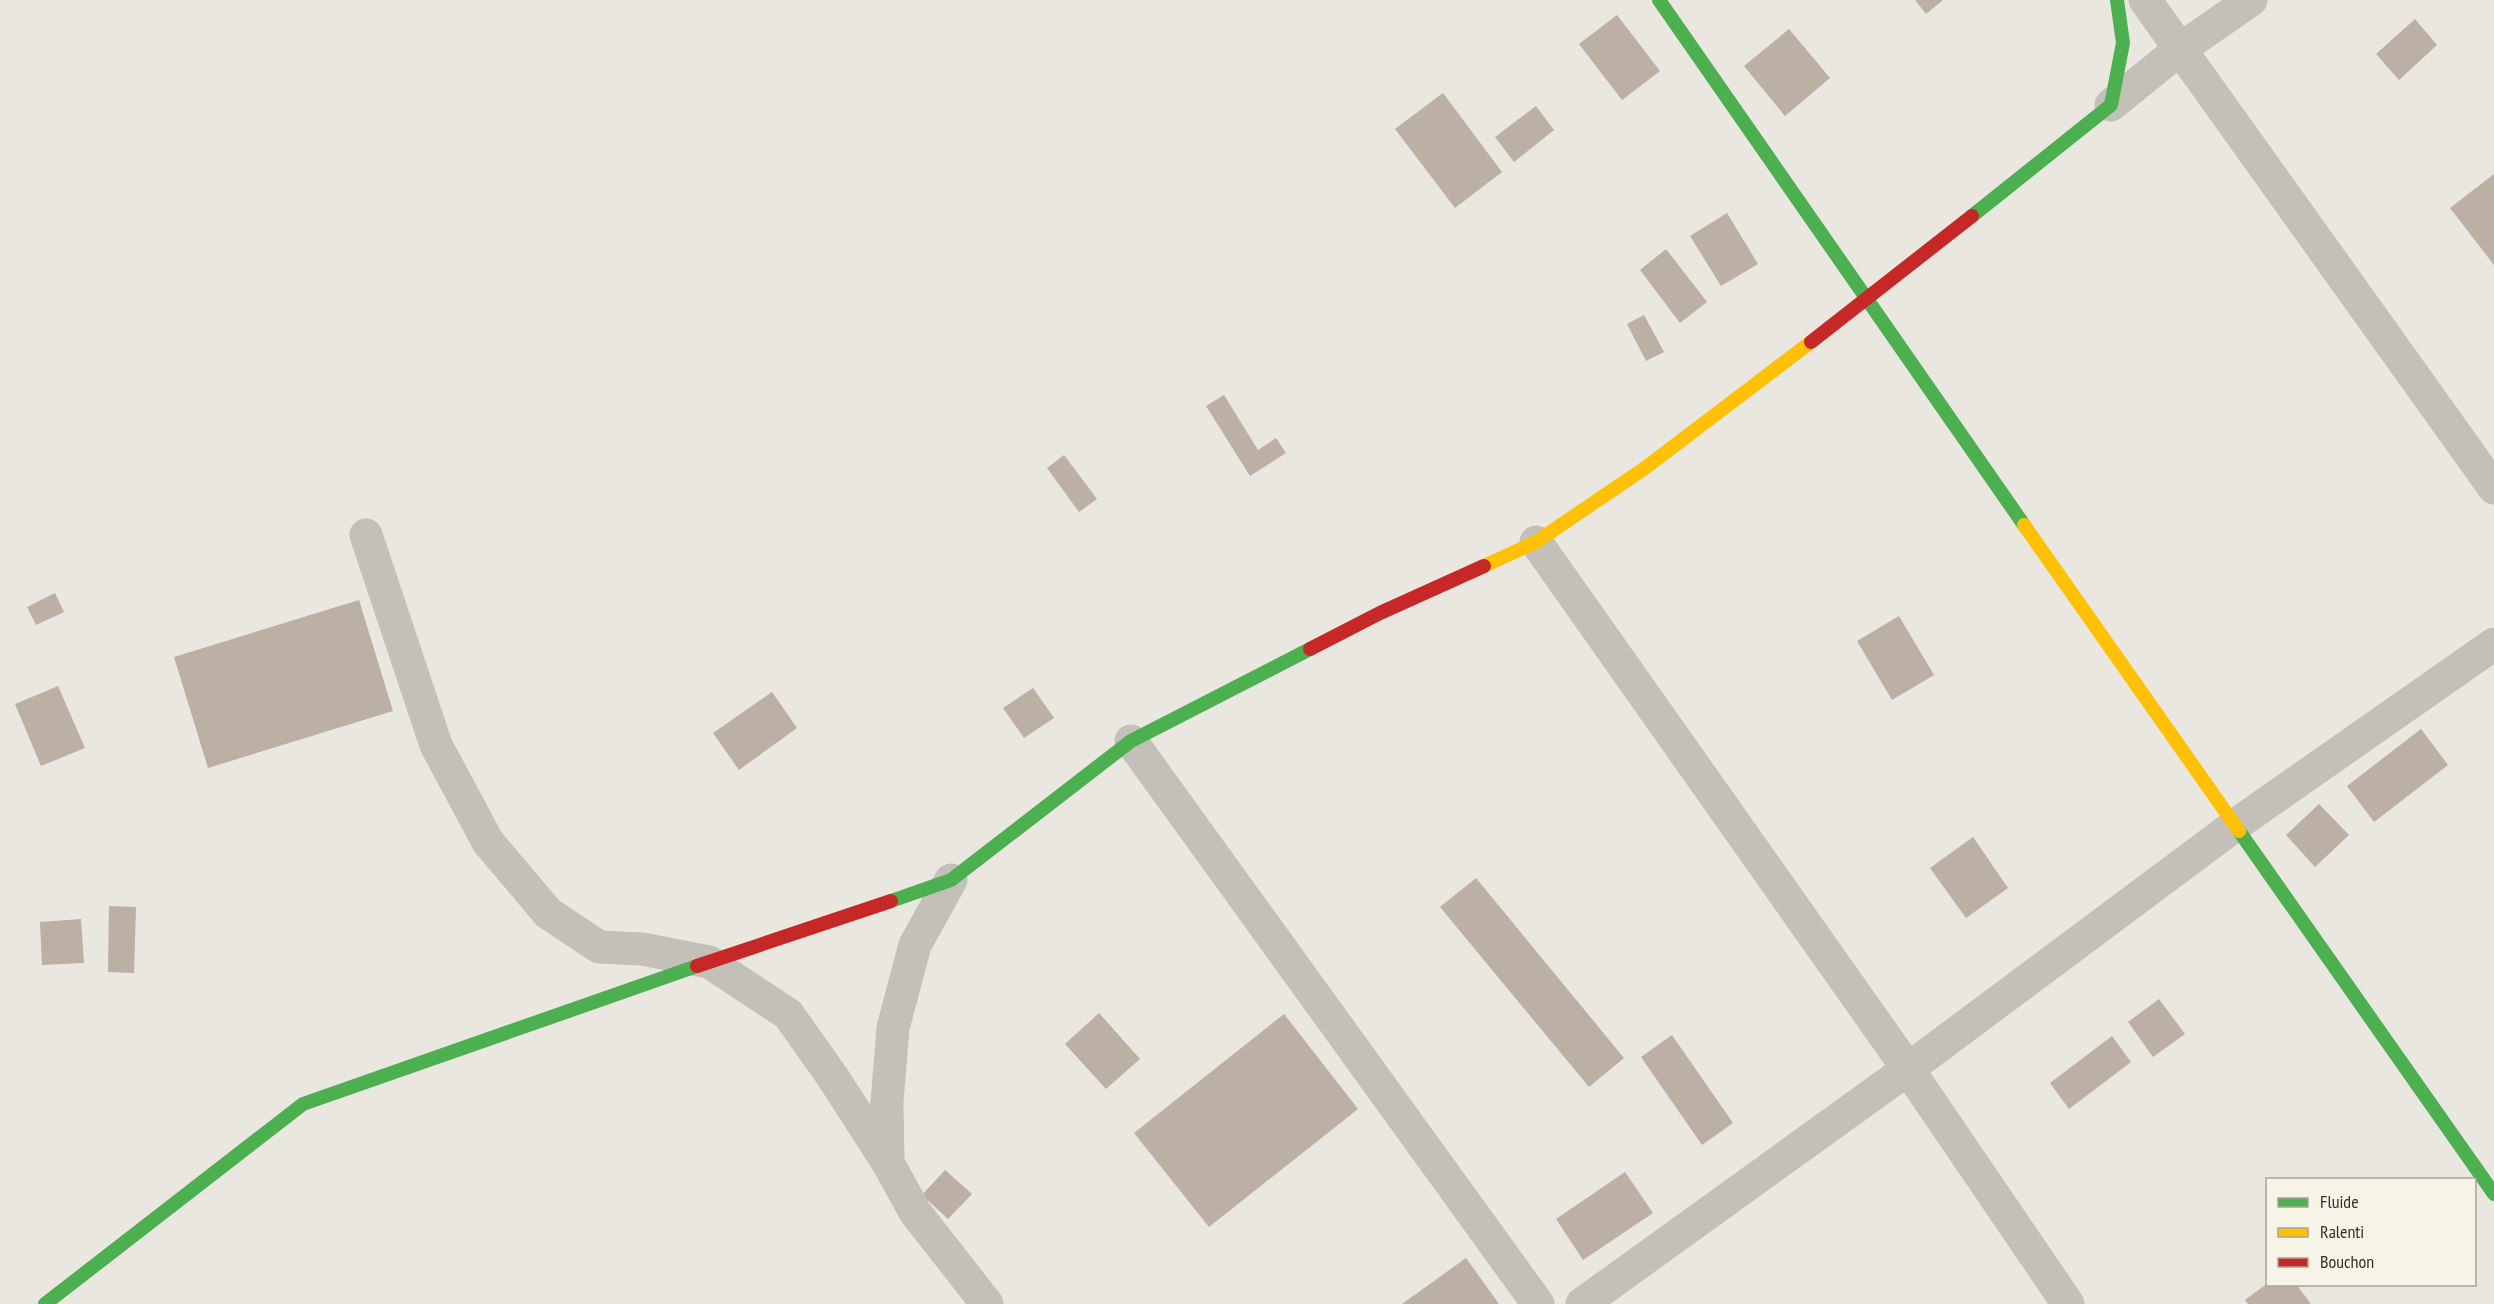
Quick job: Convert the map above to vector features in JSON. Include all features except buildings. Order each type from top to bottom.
[{"type":"street","points":[[1659,0],[1866,301],[2494,1194]]},
{"type":"street","points":[[2111,105],[2123,43],[2117,0]]},
{"type":"street","points":[[2145,0],[2494,488]]},
{"type":"street","points":[[45,1304],[303,1104],[951,880],[1131,741],[1380,613],[1536,542],[1644,468],[1866,301],[2180,50],[2251,0]]},
{"type":"street","points":[[366,536],[436,745],[488,842],[548,914],[600,947],[642,949],[709,962],[788,1014],[832,1076],[888,1163],[915,1212],[987,1304]]},
{"type":"street","points":[[1536,542],[1908,1069],[2068,1304]]},
{"type":"street","points":[[1582,1304],[1908,1069],[2234,826],[2494,645]]},
{"type":"street","points":[[1131,741],[1538,1304]]},
{"type":"street","points":[[888,1163],[887,1102],[893,1028],[915,945],[951,880]]},
{"type":"traffic: fast","points":[[1659,0],[2024,525]]},
{"type":"traffic: fast","points":[[1972,216],[2111,105],[2123,43],[2117,0]]},
{"type":"traffic: fast","points":[[891,901],[951,880],[1131,741],[1310,649]]},
{"type":"traffic: fast","points":[[2239,831],[2494,1194]]},
{"type":"traffic: fast","points":[[45,1304],[303,1104],[697,966]]},
{"type":"traffic: slow","points":[[1484,566],[1536,542],[1645,468],[1811,342]]},
{"type":"traffic: slow","points":[[2024,525],[2239,831]]},
{"type":"traffic: jam","points":[[1811,342],[1972,216]]},
{"type":"traffic: jam","points":[[1310,649],[1380,613],[1484,566]]},
{"type":"traffic: jam","points":[[697,966],[891,901]]}]
